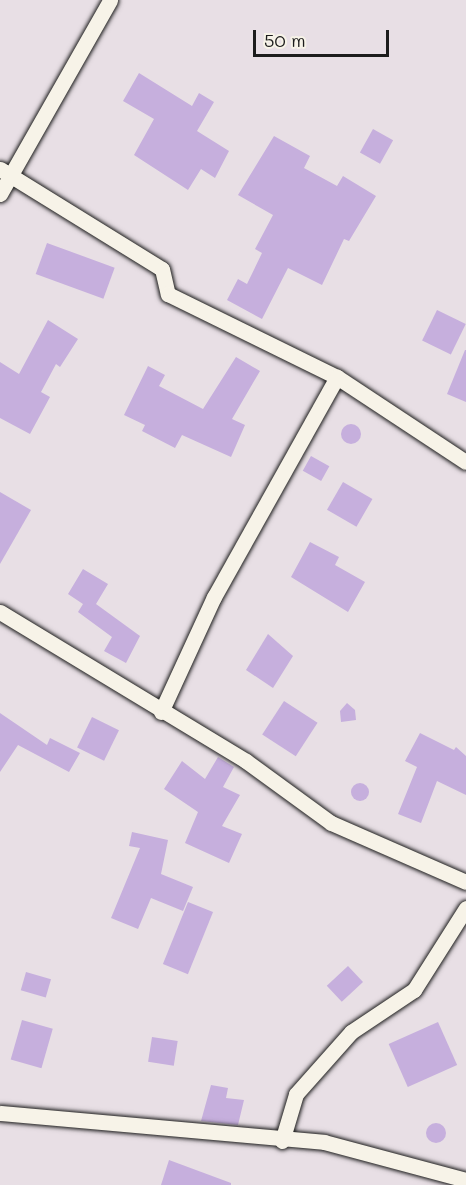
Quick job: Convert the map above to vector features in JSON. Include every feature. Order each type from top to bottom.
[{"type":"street","points":[[0,194],[5,172],[110,0]]},
{"type":"street","points":[[5,172],[162,269],[168,294],[337,377],[466,462]]},
{"type":"street","points":[[161,712],[214,597],[337,377]]},
{"type":"street","points":[[0,612],[161,712],[246,761],[331,823],[466,882]]},
{"type":"street","points":[[282,1141],[296,1094],[351,1032],[414,990],[466,908]]},
{"type":"street","points":[[0,1113],[56,1115],[282,1141],[324,1142],[466,1180]]},
{"type":"building","points":[[139,73],[192,106],[199,93],[214,102],[197,131],[229,151],[215,178],[201,169],[188,190],[134,155],[154,119],[123,101]]},
{"type":"building","points":[[373,129],[393,140],[380,164],[360,153]]},
{"type":"building","points":[[274,136],[310,156],[304,168],[337,186],[343,176],[376,196],[349,241],[344,239],[322,285],[288,268],[262,319],[227,300],[238,279],[247,284],[262,253],[255,249],[273,215],[238,195]]},
{"type":"building","points":[[47,243],[115,268],[103,299],[36,274]]},
{"type":"building","points":[[437,310],[466,324],[451,355],[422,341]]},
{"type":"building","points":[[48,320],[78,339],[60,367],[56,364],[41,392],[50,397],[30,434],[0,418],[0,362],[19,374]]},
{"type":"building","points":[[466,350],[466,402],[447,394]]},
{"type":"building","points":[[236,357],[260,371],[232,419],[245,425],[231,457],[182,435],[175,448],[142,431],[145,425],[124,415],[148,366],[165,375],[159,386],[203,409]]},
{"type":"building","points":[[351,424],[358,427],[361,434],[358,441],[351,444],[344,441],[341,434],[344,427]]},
{"type":"building","points":[[311,456],[329,466],[321,481],[303,471]]},
{"type":"building","points":[[343,482],[372,499],[356,527],[327,510]]},
{"type":"building","points":[[0,492],[31,510],[0,564]]},
{"type":"building","points":[[310,542],[339,557],[335,565],[365,582],[348,612],[291,577]]},
{"type":"building","points":[[83,569],[108,584],[96,604],[140,636],[126,663],[104,651],[112,637],[78,612],[83,604],[68,594]]},
{"type":"building","points":[[268,634],[293,656],[273,688],[246,670]]},
{"type":"building","points":[[284,701],[318,723],[296,756],[262,735]]},
{"type":"building","points":[[347,703],[355,710],[356,720],[341,722],[340,711]]},
{"type":"building","points":[[0,713],[47,745],[50,738],[80,753],[69,772],[18,745],[0,772]]},
{"type":"building","points":[[92,717],[119,730],[104,761],[77,748]]},
{"type":"building","points":[[420,733],[454,750],[456,747],[466,756],[466,795],[437,781],[421,823],[398,814],[417,767],[405,761]]},
{"type":"building","points":[[218,757],[234,767],[223,787],[240,795],[222,826],[242,834],[229,863],[185,843],[198,812],[164,789],[182,761],[205,779]]},
{"type":"building","points":[[356,783],[364,783],[369,788],[367,799],[356,801],[351,796],[351,788]]},
{"type":"building","points":[[132,832],[168,840],[161,874],[193,887],[183,911],[151,898],[138,929],[111,918],[140,848],[129,846]]},
{"type":"building","points":[[188,902],[213,912],[188,974],[163,964]]},
{"type":"building","points":[[348,966],[363,982],[342,1002],[327,986]]},
{"type":"building","points":[[26,972],[51,979],[46,997],[21,990]]},
{"type":"building","points":[[22,1020],[53,1029],[41,1068],[11,1059]]},
{"type":"building","points":[[438,1022],[457,1065],[408,1087],[389,1044]]},
{"type":"building","points":[[152,1037],[178,1041],[174,1066],[148,1062]]},
{"type":"building","points":[[211,1085],[228,1088],[226,1098],[244,1100],[238,1125],[201,1121]]},
{"type":"building","points":[[436,1123],[443,1126],[446,1133],[443,1140],[436,1143],[429,1140],[426,1133],[429,1126]]},
{"type":"building","points":[[169,1160],[231,1183],[231,1185],[161,1185]]}]
